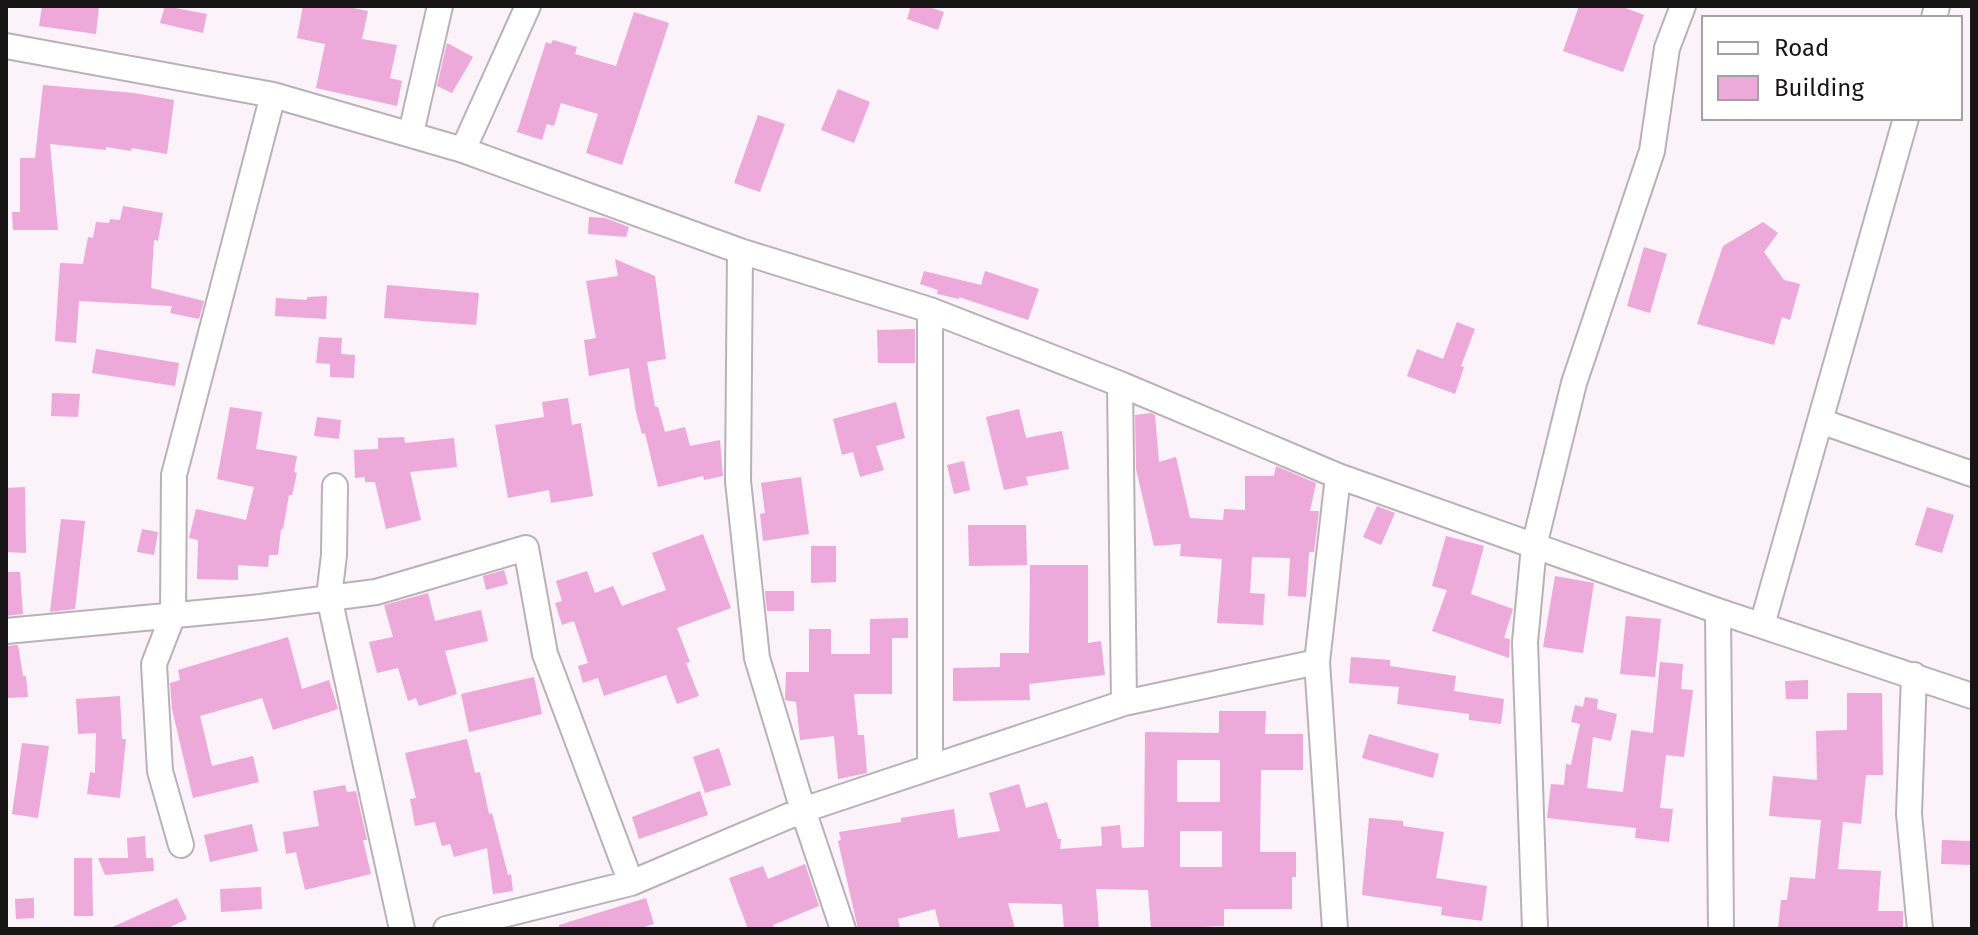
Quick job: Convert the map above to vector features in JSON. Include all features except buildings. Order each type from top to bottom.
[{"type":"street","points":[[411,133],[440,6]]},
{"type":"street","points":[[463,150],[528,6]]},
{"type":"street","points":[[1535,929],[1525,642],[1534,546],[1574,383],[1652,151],[1667,48],[1683,6]]},
{"type":"street","points":[[6,46],[273,95],[463,150],[740,251],[930,310],[1120,384],[1338,476],[1718,611],[1972,696]]},
{"type":"street","points":[[181,845],[160,771],[154,664],[173,615],[174,475],[273,95]]},
{"type":"street","points":[[1762,625],[1905,120]]},
{"type":"street","points":[[740,251],[738,481],[757,658],[843,929]]},
{"type":"street","points":[[930,310],[930,766]]},
{"type":"street","points":[[1120,384],[1124,703]]},
{"type":"street","points":[[1820,421],[1972,474]]},
{"type":"street","points":[[1335,929],[1317,662],[1338,476]]},
{"type":"street","points":[[335,486],[334,555],[329,597],[402,929]]},
{"type":"street","points":[[6,631],[376,592],[526,548],[545,654],[631,883]]},
{"type":"street","points":[[1718,611],[1721,929]]},
{"type":"street","points":[[446,929],[631,883],[803,810],[1124,703],[1317,662]]},
{"type":"street","points":[[1914,675],[1909,814],[1920,929]]}]
